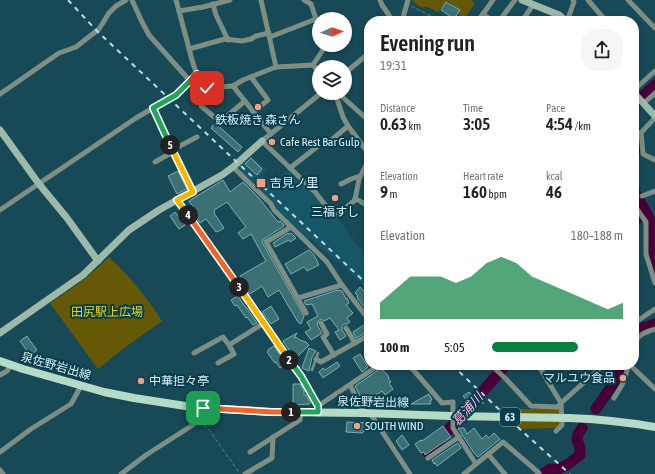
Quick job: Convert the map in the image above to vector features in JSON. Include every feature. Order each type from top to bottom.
[{"type":"main road","name":"泉佐野岩出線","points":[[0,361],[104,392],[192,407],[271,412],[301,412],[318,409],[367,413],[569,418],[616,421],[655,427]]},
{"type":"street","points":[[0,94],[59,53],[76,47],[99,29],[109,13],[116,6],[126,0]]},
{"type":"street","points":[[132,0],[149,35],[190,81]]},
{"type":"street","points":[[176,0],[199,82],[207,88],[233,86],[243,80],[276,67],[312,65]]},
{"type":"street","points":[[179,11],[230,0]]},
{"type":"street","points":[[261,0],[276,67]]},
{"type":"street","points":[[304,0],[311,4],[314,12]]},
{"type":"street","points":[[311,4],[317,0]]},
{"type":"street","points":[[380,0],[390,16]]},
{"type":"street","points":[[486,16],[483,14],[493,0]]},
{"type":"street","points":[[503,16],[515,0]]},
{"type":"street","points":[[522,0],[560,16]]},
{"type":"street","points":[[569,16],[575,0]]},
{"type":"street","points":[[588,0],[602,16]]},
{"type":"street","points":[[628,0],[654,26]]},
{"type":"street","points":[[404,16],[408,1]]},
{"type":"street","points":[[213,4],[216,15],[228,40]]},
{"type":"street","points":[[525,16],[533,5]]},
{"type":"street","points":[[189,49],[225,39],[242,41],[251,40],[256,36],[269,35],[312,20]]},
{"type":"street","points":[[352,67],[364,57]]},
{"type":"street","points":[[639,89],[655,71]]},
{"type":"street","points":[[0,210],[124,126],[176,95],[197,74]]},
{"type":"street","points":[[251,77],[268,100],[253,112]]},
{"type":"street","points":[[233,86],[271,134]]},
{"type":"street","points":[[218,87],[201,106],[220,122],[245,101]]},
{"type":"street","points":[[643,102],[655,93]]},
{"type":"street","points":[[639,98],[655,117],[639,134]]},
{"type":"street","points":[[0,333],[83,275],[129,230],[159,210],[193,192],[233,167],[262,141],[313,100]]},
{"type":"street","points":[[337,100],[343,117],[348,126],[364,147]]},
{"type":"street","points":[[346,100],[364,116]]},
{"type":"street","points":[[153,108],[193,192]]},
{"type":"street","points":[[329,142],[348,126]]},
{"type":"street","points":[[0,130],[98,261]]},
{"type":"street","points":[[641,132],[643,154],[655,160]]},
{"type":"street","points":[[155,162],[176,148],[197,137]]},
{"type":"street","points":[[262,141],[315,192],[333,215],[339,214],[355,200],[360,176],[364,168]]},
{"type":"street","points":[[290,168],[318,146]]},
{"type":"street","points":[[233,167],[327,262],[342,285],[364,314]]},
{"type":"street","points":[[341,184],[360,176]]},
{"type":"street","points":[[642,196],[655,191]]},
{"type":"street","points":[[355,198],[364,204]]},
{"type":"street","points":[[177,200],[301,376],[318,409],[372,370]]},
{"type":"street","points":[[639,212],[646,222],[646,254],[655,283]]},
{"type":"street","points":[[291,227],[266,242],[306,313]]},
{"type":"street","points":[[298,298],[342,285]]},
{"type":"street","points":[[639,320],[655,309]]},
{"type":"street","points":[[229,345],[264,323]]},
{"type":"street","points":[[321,324],[327,334],[323,337],[334,355]]},
{"type":"street","points":[[346,328],[355,343]]},
{"type":"street","points":[[639,336],[655,329]]},
{"type":"street","points":[[194,353],[222,337],[234,354],[218,362]]},
{"type":"street","points":[[316,359],[322,362],[364,338]]},
{"type":"street","points":[[0,375],[7,371],[11,365]]},
{"type":"street","points":[[412,370],[442,403],[453,402],[453,428],[476,464]]},
{"type":"street","points":[[496,370],[531,406],[558,407],[598,370]]},
{"type":"street","points":[[541,370],[561,403],[562,424],[556,431]]},
{"type":"street","points":[[614,398],[622,385],[627,370]]},
{"type":"street","points":[[634,370],[655,389]]},
{"type":"street","points":[[350,385],[367,413],[410,474]]},
{"type":"street","points":[[0,452],[31,429],[71,404],[81,386]]},
{"type":"street","points":[[121,474],[146,455],[199,420],[203,408]]},
{"type":"street","points":[[250,452],[300,420],[301,412]]},
{"type":"street","points":[[244,473],[272,458],[273,437]]},
{"type":"street","points":[[428,458],[459,438]]},
{"type":"street","points":[[464,474],[503,442],[538,474]]},
{"type":"street","points":[[488,454],[505,474]]},
{"type":"street","points":[[0,470],[3,474]]},
{"type":"lane","points":[[312,370],[318,353]]},
{"type":"path","points":[[408,1],[411,6],[431,16]]},
{"type":"path","points":[[199,420],[210,431],[238,471],[244,473]]},
{"type":"shaded area","points":[[251,155],[267,170],[263,175],[273,183],[287,170],[311,192],[333,219],[337,216],[356,244],[364,251],[364,286],[339,262],[338,263],[311,239],[309,241],[276,210],[236,168]]},
{"type":"green space","points":[[412,0],[471,0],[475,3],[466,16],[459,16],[460,10],[447,1],[439,12],[428,7],[420,7]]},
{"type":"green space","name":"田尻駅上広場","points":[[109,257],[137,287],[162,321],[98,369],[50,303],[81,282]]},
{"type":"green space","points":[[503,409],[558,409],[562,414],[562,424],[556,428],[522,429]]},
{"type":"building","points":[[446,2],[460,10],[456,16],[450,16],[441,10]]},
{"type":"building","points":[[215,123],[242,147],[238,152],[211,128]]},
{"type":"building","points":[[251,158],[262,169],[257,175],[245,164]]},
{"type":"building","points":[[178,171],[187,189],[177,194],[168,176]]},
{"type":"building","points":[[223,180],[230,192],[243,182],[258,197],[278,222],[280,221],[284,225],[262,242],[304,316],[301,324],[298,322],[279,290],[268,297],[262,286],[250,294],[244,287],[245,286],[240,276],[266,261],[251,234],[243,239],[238,233],[246,227],[227,202],[214,210],[214,213],[224,228],[216,232],[206,219],[200,223],[190,210],[194,208],[189,201]]},
{"type":"building","points":[[175,212],[185,225],[179,229],[170,216]]},
{"type":"building","points":[[288,233],[291,233],[296,238],[290,242],[289,240],[275,247],[273,243]]},
{"type":"building","points":[[309,250],[314,255],[319,265],[307,271],[304,267],[291,274],[285,264]]},
{"type":"building","points":[[360,287],[364,291],[364,307],[358,299],[358,296],[355,293]]},
{"type":"building","points":[[338,290],[342,291],[346,299],[347,298],[349,303],[346,305],[353,313],[347,318],[350,322],[342,326],[342,330],[346,336],[340,340],[335,332],[339,330],[330,318],[324,321],[321,319],[318,321],[317,325],[322,333],[311,340],[305,332],[311,329],[307,322],[318,316],[312,304],[306,305],[304,301]]},
{"type":"building","points":[[238,296],[257,323],[253,325],[237,305],[235,306],[231,300]]},
{"type":"building","points":[[271,306],[279,319],[271,324],[262,312]]},
{"type":"building","points":[[364,325],[364,334],[356,338],[353,332]]},
{"type":"building","points":[[297,333],[294,338],[296,337],[309,345],[297,357],[292,352],[291,353],[283,341]]},
{"type":"building","points":[[27,336],[37,350],[30,355],[20,341]]},
{"type":"building","points":[[274,346],[286,364],[280,368],[267,352]]},
{"type":"building","points":[[309,348],[316,351],[312,357],[309,371],[302,368]]},
{"type":"building","points":[[360,354],[364,360],[364,370],[362,372],[353,358]]},
{"type":"building","points":[[337,362],[340,366],[323,378],[319,372],[323,368],[325,370]]},
{"type":"building","points":[[378,370],[383,370],[387,374],[391,382],[389,383],[393,389],[385,395],[382,391],[370,399],[372,402],[366,406],[355,386]]},
{"type":"building","points":[[293,384],[300,384],[304,391],[304,395],[306,395],[310,404],[293,405]]},
{"type":"building","points":[[469,392],[475,399],[480,396],[484,403],[468,402],[463,396]]},
{"type":"building","points":[[429,394],[432,400],[430,401],[431,404],[411,404]]},
{"type":"building","name":"SOUTH WIND","points":[[347,422],[368,423],[368,428],[362,433],[346,432]]},
{"type":"building","points":[[443,426],[451,437],[425,455],[424,452],[421,453],[415,444],[421,440],[422,441]]},
{"type":"building","points":[[458,428],[464,428],[467,434],[474,428],[482,439],[486,435],[489,438],[494,433],[500,439],[478,457]]},
{"type":"building","points":[[402,435],[409,445],[402,450],[396,441]]},
{"type":"building","points":[[458,443],[461,448],[437,466],[435,463],[434,464],[432,460]]},
{"type":"waterway","points":[[639,99],[655,85]]},
{"type":"waterway","points":[[639,200],[650,220],[650,255],[655,273]]},
{"type":"waterway","name":"葛浦川","points":[[639,217],[645,210]]},
{"type":"waterway","points":[[639,330],[655,324]]},
{"type":"waterway","name":"葛浦川","points":[[428,453],[502,370]]},
{"type":"waterway","points":[[596,409],[615,381],[619,370]]},
{"type":"waterway","points":[[543,474],[550,469],[558,469],[567,465],[580,455],[580,448],[577,440],[578,434],[582,428]]},
{"type":"railway","points":[[68,0],[97,31],[364,281]]},
{"type":"railway","points":[[457,370],[570,474]]},
{"type":"place","name":"鉄板焼き 森さん","points":[[258,107]]},
{"type":"place","name":"Cafe Rest Bar Gulp","points":[[272,142]]},
{"type":"place","name":"吉見ノ里","points":[[261,183]]},
{"type":"place","name":"三福すし","points":[[335,198]]},
{"type":"place","name":"マルユウ食品","points":[[623,378]]},
{"type":"place","name":"中華担々亭","points":[[141,381]]},
{"type":"place","name":"SOUTH WIND","points":[[357,426]]},
{"type":"route","points":[[203,408],[271,412],[318,412],[318,406],[301,376],[177,200],[193,192],[153,108],[176,95],[197,74],[199,82],[207,88]]}]
